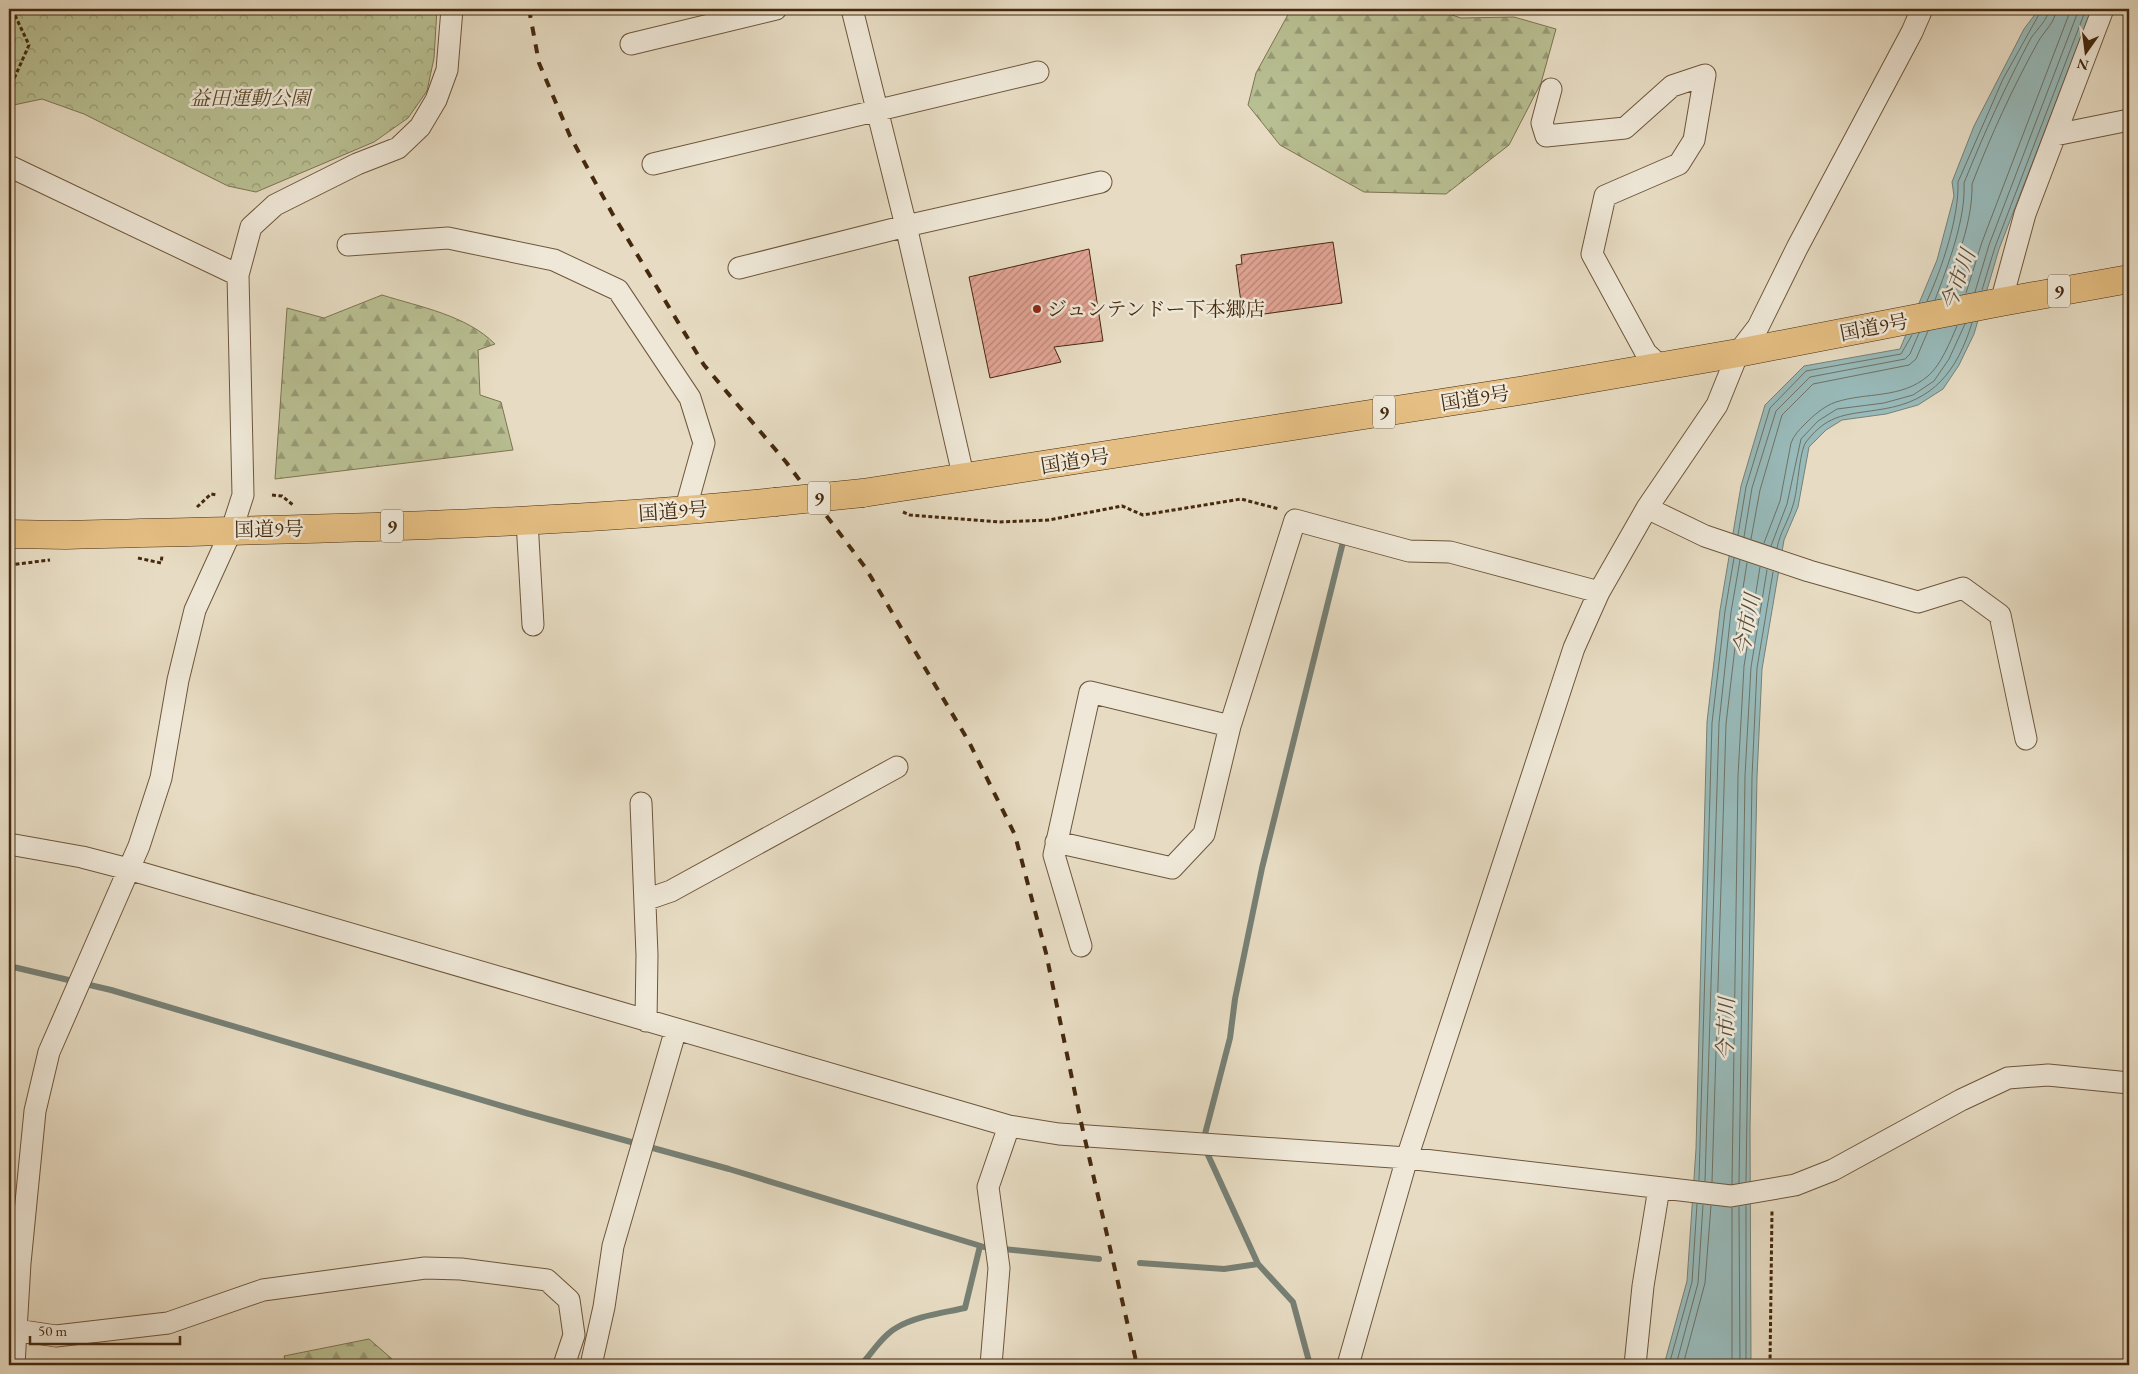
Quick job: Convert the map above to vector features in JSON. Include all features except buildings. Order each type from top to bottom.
[{"type":"highway","name":"国道9号","points":[[9,534],[66,535],[527,521],[685,511],[863,494],[1661,367],[2129,279]]},
{"type":"street","points":[[14,1365],[16,1330],[14,1263],[35,1111],[49,1052],[139,846],[161,778],[178,680],[195,610],[232,530],[243,495],[238,275],[251,227],[275,205],[357,164],[398,148],[420,127],[436,100],[447,70],[452,9]]},
{"type":"street","points":[[631,44],[776,9]]},
{"type":"street","points":[[852,9],[906,226],[964,479]]},
{"type":"street","points":[[1348,1365],[1407,1158],[1574,648],[1599,592],[1647,508],[1717,405],[1738,353],[1758,327],[1797,248],[1912,32],[1922,9]]},
{"type":"street","points":[[1995,303],[2025,214],[2103,9]]},
{"type":"street","points":[[653,164],[1038,72]]},
{"type":"street","points":[[1551,89],[1542,123],[1546,136],[1625,128],[1672,86],[1704,75],[1694,140],[1679,164],[1605,196],[1592,254],[1646,353],[1661,367]]},
{"type":"street","points":[[2055,135],[2129,120]]},
{"type":"street","points":[[9,166],[238,275]]},
{"type":"street","points":[[739,268],[906,226],[1101,182]]},
{"type":"street","points":[[348,244],[448,238],[554,260],[618,290],[690,398],[704,443],[685,511]]},
{"type":"street","points":[[1647,508],[1674,523],[1714,539],[1802,568],[1918,602],[1963,588],[2000,615],[2026,739]]},
{"type":"street","points":[[1056,842],[1172,868],[1204,834],[1230,726],[1295,520],[1409,551],[1450,552],[1599,592]]},
{"type":"street","points":[[527,521],[533,625]]},
{"type":"street","points":[[1081,946],[1054,855],[1090,692],[1230,726]]},
{"type":"street","points":[[645,900],[672,891],[897,767]]},
{"type":"street","points":[[641,803],[645,900],[646,1021]]},
{"type":"street","points":[[9,844],[82,857],[128,869],[1009,1126],[1060,1134],[1407,1158],[1731,1196],[1772,1190],[1833,1170],[1961,1100],[2008,1078],[2048,1074],[2129,1083]]},
{"type":"street","points":[[591,1365],[604,1307],[613,1246],[676,1029]]},
{"type":"street","points":[[991,1365],[999,1268],[996,1229],[988,1187],[1009,1126]]},
{"type":"street","points":[[1635,1365],[1643,1286],[1659,1188]]},
{"type":"street","points":[[16,1330],[56,1336],[168,1322],[263,1290],[426,1268],[461,1269],[547,1280],[568,1300],[574,1336],[564,1365]]},
{"type":"path","points":[[9,90],[29,45],[12,9]]},
{"type":"path","points":[[272,495],[282,496],[294,507]]},
{"type":"path","points":[[894,507],[910,515],[999,522],[1050,520],[1122,506],[1143,515],[1240,499],[1285,510],[1295,520]]},
{"type":"path","points":[[1770,1365],[1772,1190]]},
{"type":"green space","name":"益田運動公園","points":[[9,9],[437,9],[434,58],[427,91],[408,118],[374,142],[256,192],[228,186],[84,114],[42,99],[9,106]]},
{"type":"green space","points":[[1299,9],[1434,9],[1461,18],[1514,17],[1556,29],[1541,83],[1509,145],[1446,194],[1364,192],[1280,145],[1248,105],[1256,73],[1290,11]]},
{"type":"green space","points":[[382,295],[457,319],[483,334],[495,344],[478,350],[480,395],[501,402],[513,450],[275,479],[287,308],[324,318]]},
{"type":"green space","points":[[369,1339],[399,1365],[286,1365],[284,1356]]},
{"type":"water","name":"今市川","points":[[2039,9],[2092,9],[1999,249],[1974,334],[1959,365],[1943,389],[1918,405],[1886,414],[1842,420],[1826,430],[1809,447],[1798,507],[1784,540],[1762,669],[1757,777],[1750,1127],[1751,1365],[1664,1365],[1687,1281],[1696,1149],[1707,722],[1720,610],[1741,486],[1765,405],[1804,366],[1900,349],[1937,260],[1954,196],[1952,182],[1974,126],[2024,29]]},
{"type":"waterway","points":[[1310,1365],[1293,1302],[1258,1264],[1208,1155],[1205,1134],[1230,1038],[1235,999],[1262,868],[1343,542]]},
{"type":"waterway","points":[[9,966],[111,990],[526,1113],[729,1169],[984,1247],[1099,1259]]},
{"type":"waterway","points":[[861,1365],[882,1340],[896,1328],[921,1318],[965,1308],[980,1246]]},
{"type":"waterway","points":[[1140,1263],[1224,1269],[1258,1264]]},
{"type":"railway","points":[[529,9],[539,63],[570,136],[612,213],[704,365],[786,462],[865,567],[969,742],[1015,835],[1046,953],[1081,1122],[1137,1365]]},
{"type":"place","name":"ジュンテンドー下本郷店","points":[[1037,309]]}]
